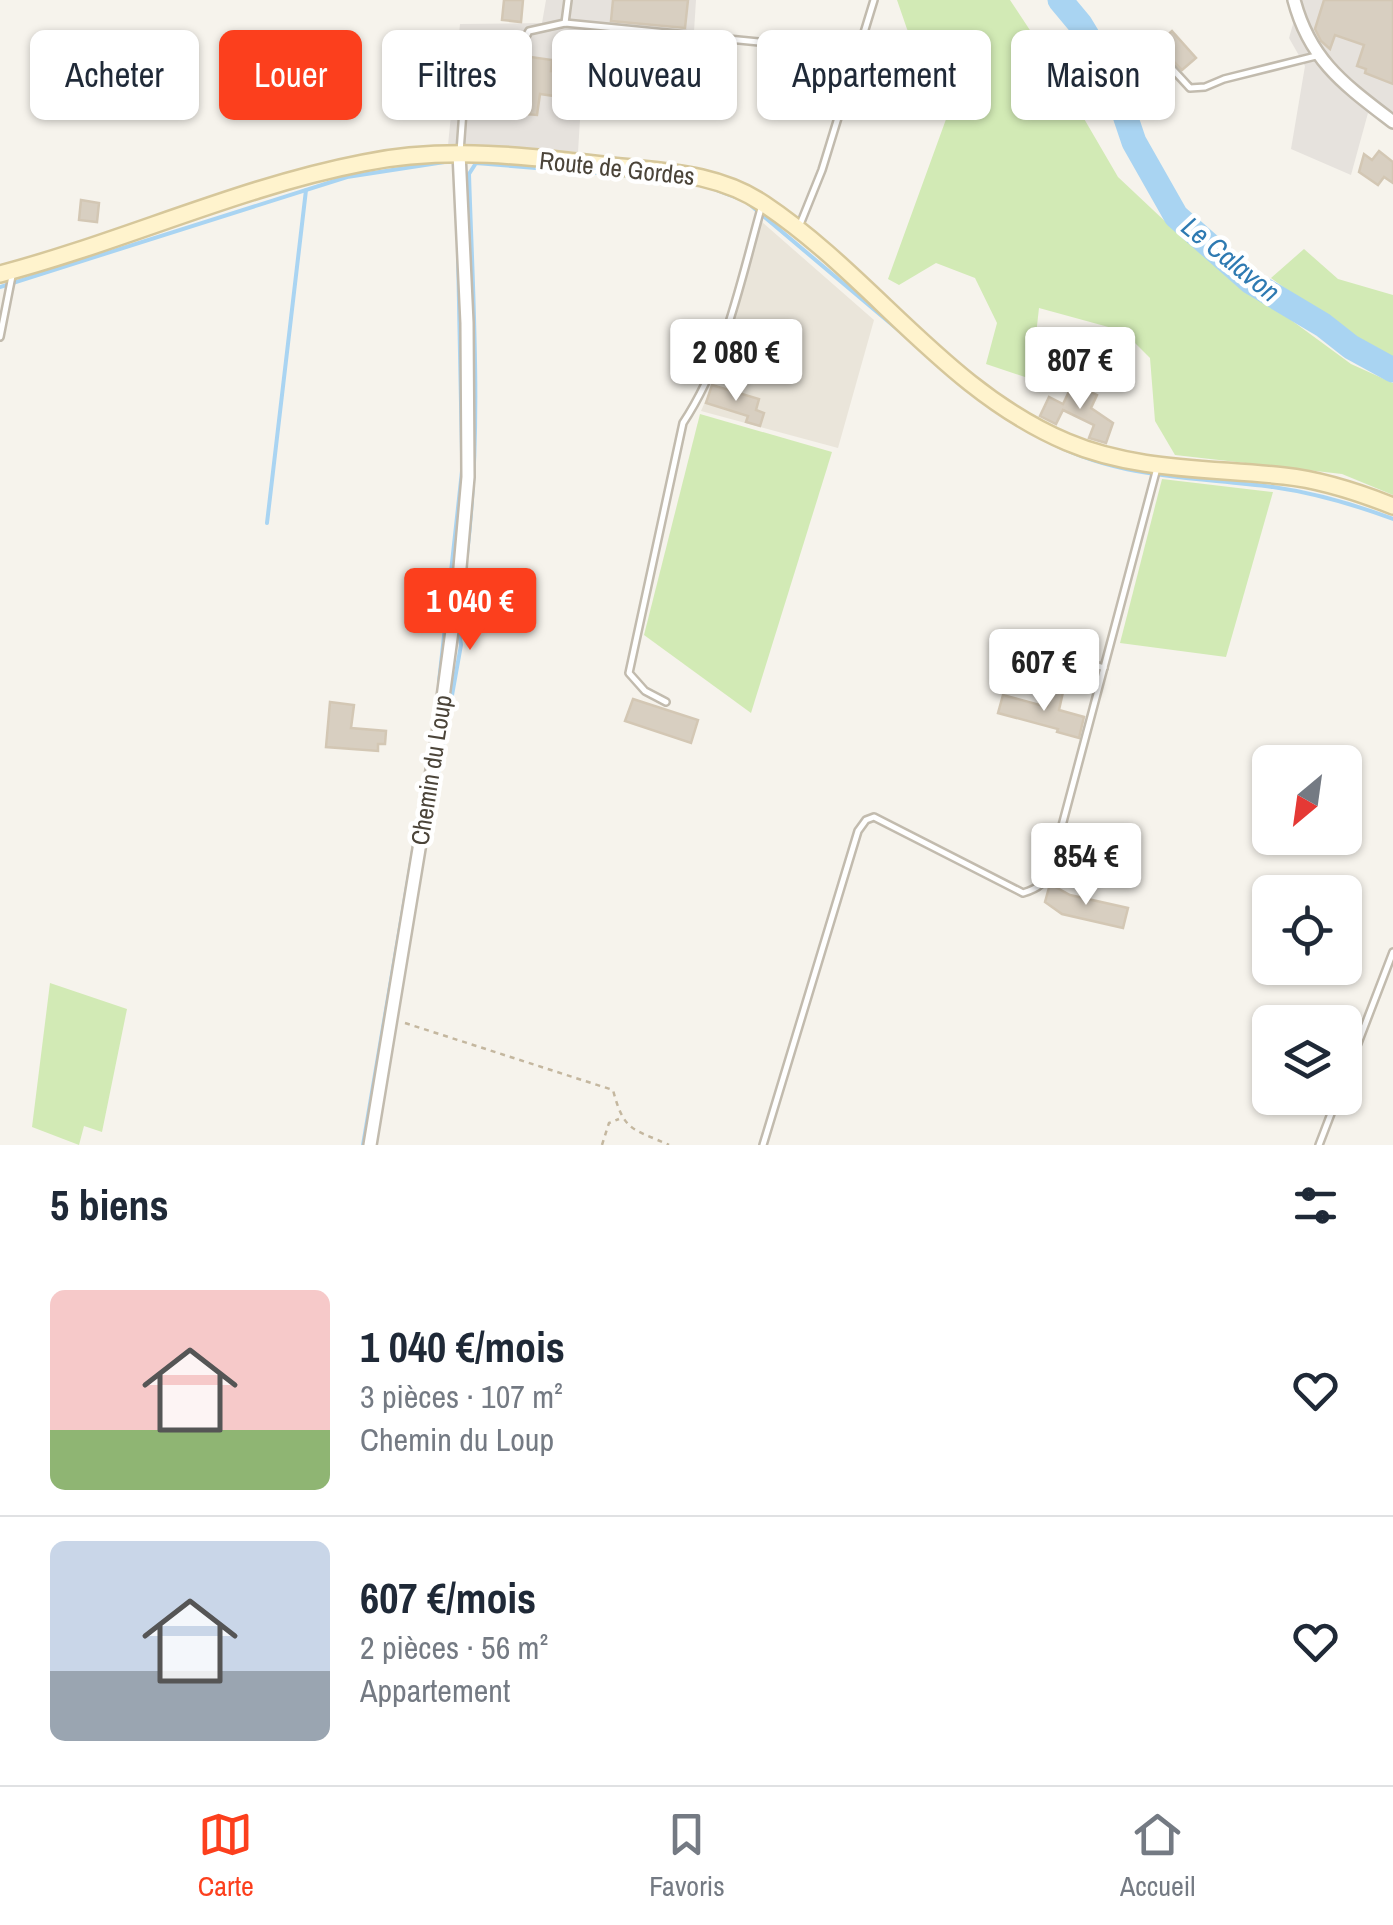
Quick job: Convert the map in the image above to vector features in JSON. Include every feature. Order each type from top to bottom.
[{"type":"street","points":[[1294,0],[1300,26],[1316,56],[1340,81],[1393,122]]},
{"type":"street","name":"Route de Gordes","points":[[6,272],[268,188],[350,166],[404,157],[460,154],[694,175],[732,186],[763,203],[963,379],[1013,415],[1094,452],[1158,465],[1286,476],[1351,489],[1393,506]]},
{"type":"street","name":"Chemin du Loup","points":[[370,1145],[438,734],[459,579],[468,477],[460,154]]},
{"type":"lane","points":[[565,23],[568,0]]},
{"type":"lane","points":[[864,30],[874,0]]},
{"type":"lane","points":[[460,154],[468,42],[523,42],[528,31],[565,23],[757,42]]},
{"type":"lane","points":[[1175,72],[1190,88],[1205,88],[1224,78],[1316,56]]},
{"type":"lane","points":[[798,230],[837,120]]},
{"type":"lane","points":[[666,702],[645,690],[629,672],[683,422],[705,389],[721,347],[763,203]]},
{"type":"lane","points":[[0,337],[6,272]]},
{"type":"lane","points":[[763,1145],[858,830],[866,820],[874,817],[1023,893],[1039,889],[1052,867],[1158,465]]},
{"type":"lane","points":[[1013,688],[1020,656],[1030,643],[1104,668]]},
{"type":"lane","points":[[1362,1033],[1393,952]]},
{"type":"lane","points":[[1319,1145],[1330,1115]]},
{"type":"path","points":[[389,1022],[410,1023],[613,1090],[621,1119],[629,1127],[669,1145]]},
{"type":"path","points":[[602,1145],[609,1124],[621,1119]]},
{"type":"shaded area","points":[[546,0],[696,0],[694,30],[552,30],[552,120],[580,120],[578,152],[448,145],[450,120],[532,120],[532,30],[459,30],[460,24],[542,23]]},
{"type":"shaded area","points":[[1300,0],[1393,0],[1393,124],[1368,113],[1351,175],[1291,149],[1305,66],[1289,38]]},
{"type":"shaded area","points":[[762,222],[874,320],[838,448],[701,411],[718,372]]},
{"type":"green space","points":[[897,0],[1010,0],[1030,30],[1011,30],[1011,120],[1085,120],[1118,177],[1169,225],[1351,364],[1393,383],[1393,495],[1342,474],[1175,455],[1155,421],[1150,358],[1123,331],[1039,308],[1031,379],[986,364],[997,323],[975,278],[936,263],[899,285],[888,279],[946,120],[991,120],[991,30],[907,29]]},
{"type":"green space","points":[[1304,249],[1338,279],[1393,295],[1393,360],[1364,346],[1271,278]]},
{"type":"green space","points":[[700,414],[832,452],[751,713],[644,635]]},
{"type":"green space","points":[[1162,479],[1273,492],[1226,657],[1120,643]]},
{"type":"green space","points":[[50,983],[127,1009],[102,1132],[84,1126],[79,1145],[32,1127]]},
{"type":"building","points":[[504,0],[523,0],[521,22],[502,20]]},
{"type":"building","points":[[613,0],[688,0],[685,28],[611,21]]},
{"type":"building","points":[[1324,0],[1393,0],[1393,84],[1357,66],[1364,45],[1335,35],[1330,49],[1321,41],[1315,29]]},
{"type":"building","points":[[1175,34],[1196,58],[1182,70],[1175,63]]},
{"type":"building","points":[[532,57],[552,60],[552,96],[540,94],[537,115],[532,115]]},
{"type":"building","points":[[1379,151],[1393,162],[1393,183],[1384,177],[1378,185],[1359,172],[1364,154],[1372,160]]},
{"type":"building","points":[[81,200],[99,203],[97,222],[79,220]]},
{"type":"building","points":[[1073,383],[1097,395],[1091,408],[1113,423],[1106,443],[1089,438],[1094,425],[1063,410],[1056,424],[1040,416],[1049,397],[1063,404]]},
{"type":"building","points":[[712,385],[759,399],[756,410],[764,413],[760,426],[746,422],[748,416],[706,403]]},
{"type":"building","points":[[1052,688],[1063,692],[1059,710],[1084,717],[1079,738],[998,713],[1003,695],[1047,707]]},
{"type":"building","points":[[633,699],[698,720],[691,743],[625,721]]},
{"type":"building","points":[[330,702],[354,705],[351,728],[386,731],[385,744],[378,744],[378,751],[326,747]]},
{"type":"building","points":[[1050,884],[1070,895],[1128,908],[1123,928],[1062,914],[1045,902]]},
{"type":"waterway","name":"Le Calavon","points":[[1060,0],[1080,24],[1112,77],[1134,142],[1176,216],[1251,282],[1393,370]]},
{"type":"waterway","points":[[0,287],[347,177],[451,161]]},
{"type":"waterway","points":[[467,554],[475,411],[469,174],[476,163],[633,176]]},
{"type":"waterway","points":[[711,188],[740,199]]},
{"type":"waterway","points":[[267,523],[306,190]]},
{"type":"waterway","points":[[748,203],[909,339]]},
{"type":"waterway","points":[[458,253],[462,453]]},
{"type":"waterway","points":[[1040,437],[1068,451],[1125,469],[1289,489],[1393,519]]},
{"type":"waterway","points":[[439,682],[463,462]]},
{"type":"waterway","points":[[427,835],[461,645],[458,623]]},
{"type":"waterway","points":[[427,766],[433,731]]},
{"type":"waterway","points":[[363,1145],[425,780]]}]
